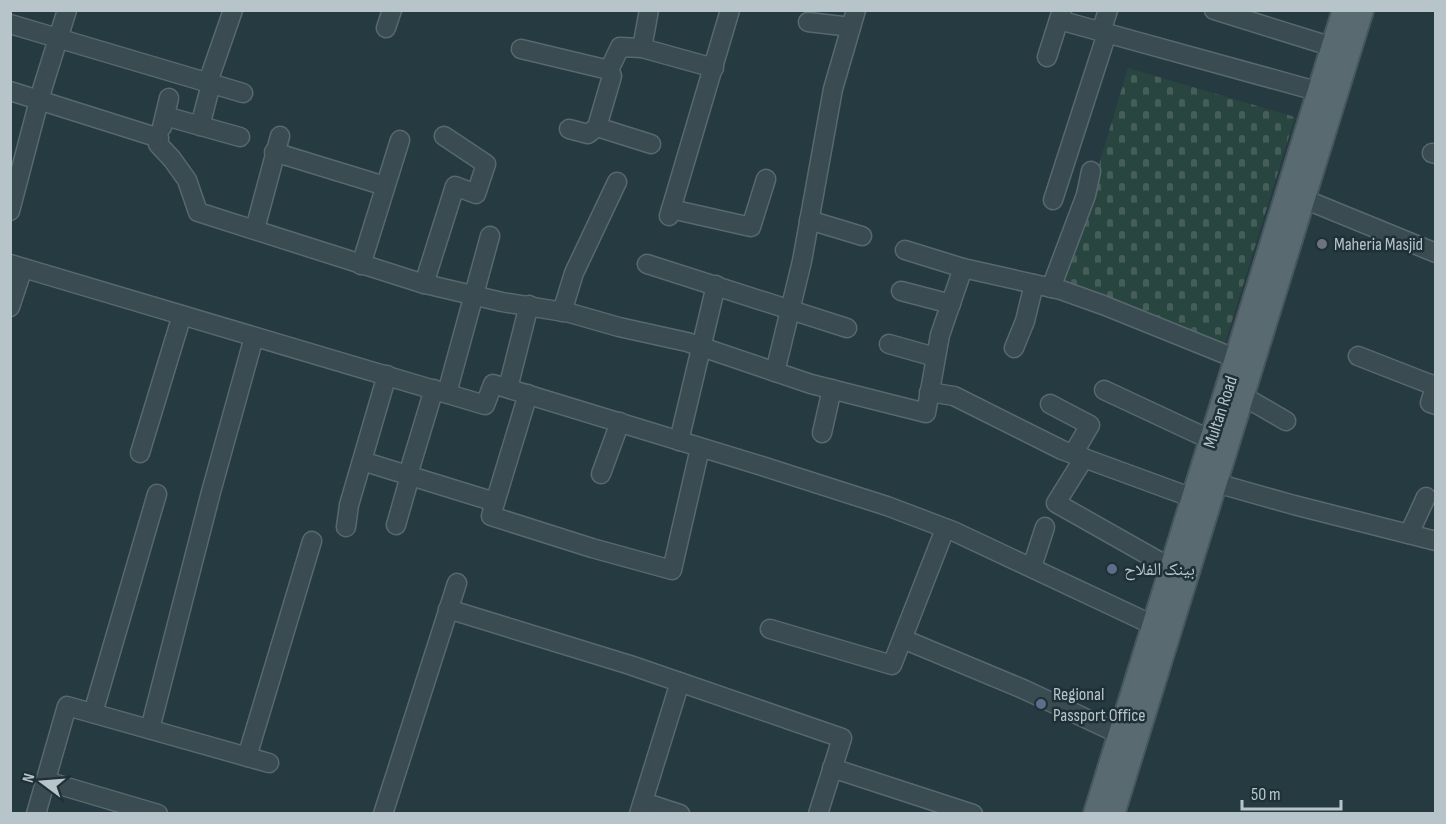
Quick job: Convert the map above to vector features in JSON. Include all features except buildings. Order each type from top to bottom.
[{"type":"main road","name":"Multan Road","points":[[1095,813],[1344,10]]},
{"type":"main road","name":"Multan Road","points":[[1113,813],[1362,10]]},
{"type":"street","points":[[10,211],[67,10]]},
{"type":"street","points":[[200,126],[210,83],[233,10]]},
{"type":"street","points":[[386,28],[392,10]]},
{"type":"street","points":[[642,48],[649,10]]},
{"type":"street","points":[[730,10],[670,213],[751,227],[766,179]]},
{"type":"street","points":[[1053,200],[1104,33],[1108,10]]},
{"type":"street","points":[[1214,10],[1334,47]]},
{"type":"street","points":[[1047,57],[1060,15],[1104,33],[1320,92]]},
{"type":"street","points":[[775,372],[802,261],[832,89],[853,19],[808,22]]},
{"type":"street","points":[[10,24],[243,93]]},
{"type":"street","points":[[609,70],[620,47],[642,48],[714,69]]},
{"type":"street","points":[[521,49],[609,70]]},
{"type":"street","points":[[569,129],[588,134],[597,127],[612,76],[609,70]]},
{"type":"street","points":[[10,91],[40,99],[157,145],[187,180],[198,212],[361,266],[424,284],[562,312],[701,347],[832,389],[926,413],[940,335],[963,268]]},
{"type":"street","points":[[157,145],[167,107],[200,126],[240,138]]},
{"type":"street","points":[[597,127],[651,144]]},
{"type":"street","points":[[424,284],[455,186],[476,194],[486,164],[444,136]]},
{"type":"street","points":[[361,266],[400,140]]},
{"type":"street","points":[[255,229],[277,144],[385,186]]},
{"type":"street","points":[[1014,348],[1087,191],[1091,171]]},
{"type":"street","points":[[1059,181],[1087,191]]},
{"type":"street","points":[[562,312],[574,273],[617,182]]},
{"type":"street","points":[[1304,199],[1436,253]]},
{"type":"street","points":[[809,220],[862,236]]},
{"type":"street","points":[[396,525],[409,475],[475,296],[490,236]]},
{"type":"street","points":[[905,250],[963,268],[1042,286],[1103,305],[1237,359]]},
{"type":"street","points":[[647,264],[847,328]]},
{"type":"street","points":[[10,307],[17,266],[485,405],[494,384],[887,506],[945,528],[1153,625]]},
{"type":"street","points":[[679,441],[716,285]]},
{"type":"street","points":[[901,291],[951,304]]},
{"type":"street","points":[[508,388],[528,305]]},
{"type":"street","points":[[140,453],[182,315]]},
{"type":"street","points":[[150,729],[211,492],[254,337]]},
{"type":"street","points":[[890,344],[935,357]]},
{"type":"street","points":[[1358,356],[1435,385],[1430,403],[1436,405]]},
{"type":"street","points":[[346,527],[349,505],[387,375]]},
{"type":"street","points":[[822,433],[832,389]]},
{"type":"street","points":[[1104,390],[1211,440]]},
{"type":"street","points":[[929,392],[954,396],[1079,456],[1193,498]]},
{"type":"street","points":[[528,394],[491,516],[592,548],[672,570],[700,448]]},
{"type":"street","points":[[1243,396],[1286,421]]},
{"type":"street","points":[[1050,404],[1090,425],[1079,456],[1056,503],[1171,568]]},
{"type":"street","points":[[602,474],[620,422]]},
{"type":"street","points":[[362,461],[495,502]]},
{"type":"street","points":[[1216,483],[1436,541]]},
{"type":"street","points":[[93,713],[157,494]]},
{"type":"street","points":[[1409,534],[1426,497]]},
{"type":"street","points":[[1032,567],[1045,526]]},
{"type":"street","points":[[770,629],[892,665],[945,528]]},
{"type":"street","points":[[247,757],[312,541]]},
{"type":"street","points":[[383,813],[457,583]]},
{"type":"street","points":[[448,609],[680,682],[842,738],[818,813]]},
{"type":"street","points":[[903,639],[1023,689],[1119,734]]},
{"type":"street","points":[[680,682],[641,808],[680,813]]},
{"type":"street","points":[[36,813],[67,706],[269,763]]},
{"type":"street","points":[[832,768],[953,810],[973,813]]},
{"type":"street","points":[[46,781],[158,813]]},
{"type":"green space","points":[[1128,68],[1295,117],[1223,350],[1058,285],[1091,191]]},
{"type":"place","name":"Maheria Masjid","points":[[1322,244]]},
{"type":"place","name":"بینک الفلاح","points":[[1112,569]]},
{"type":"place","name":"Regional Passport Office","points":[[1041,704]]}]
